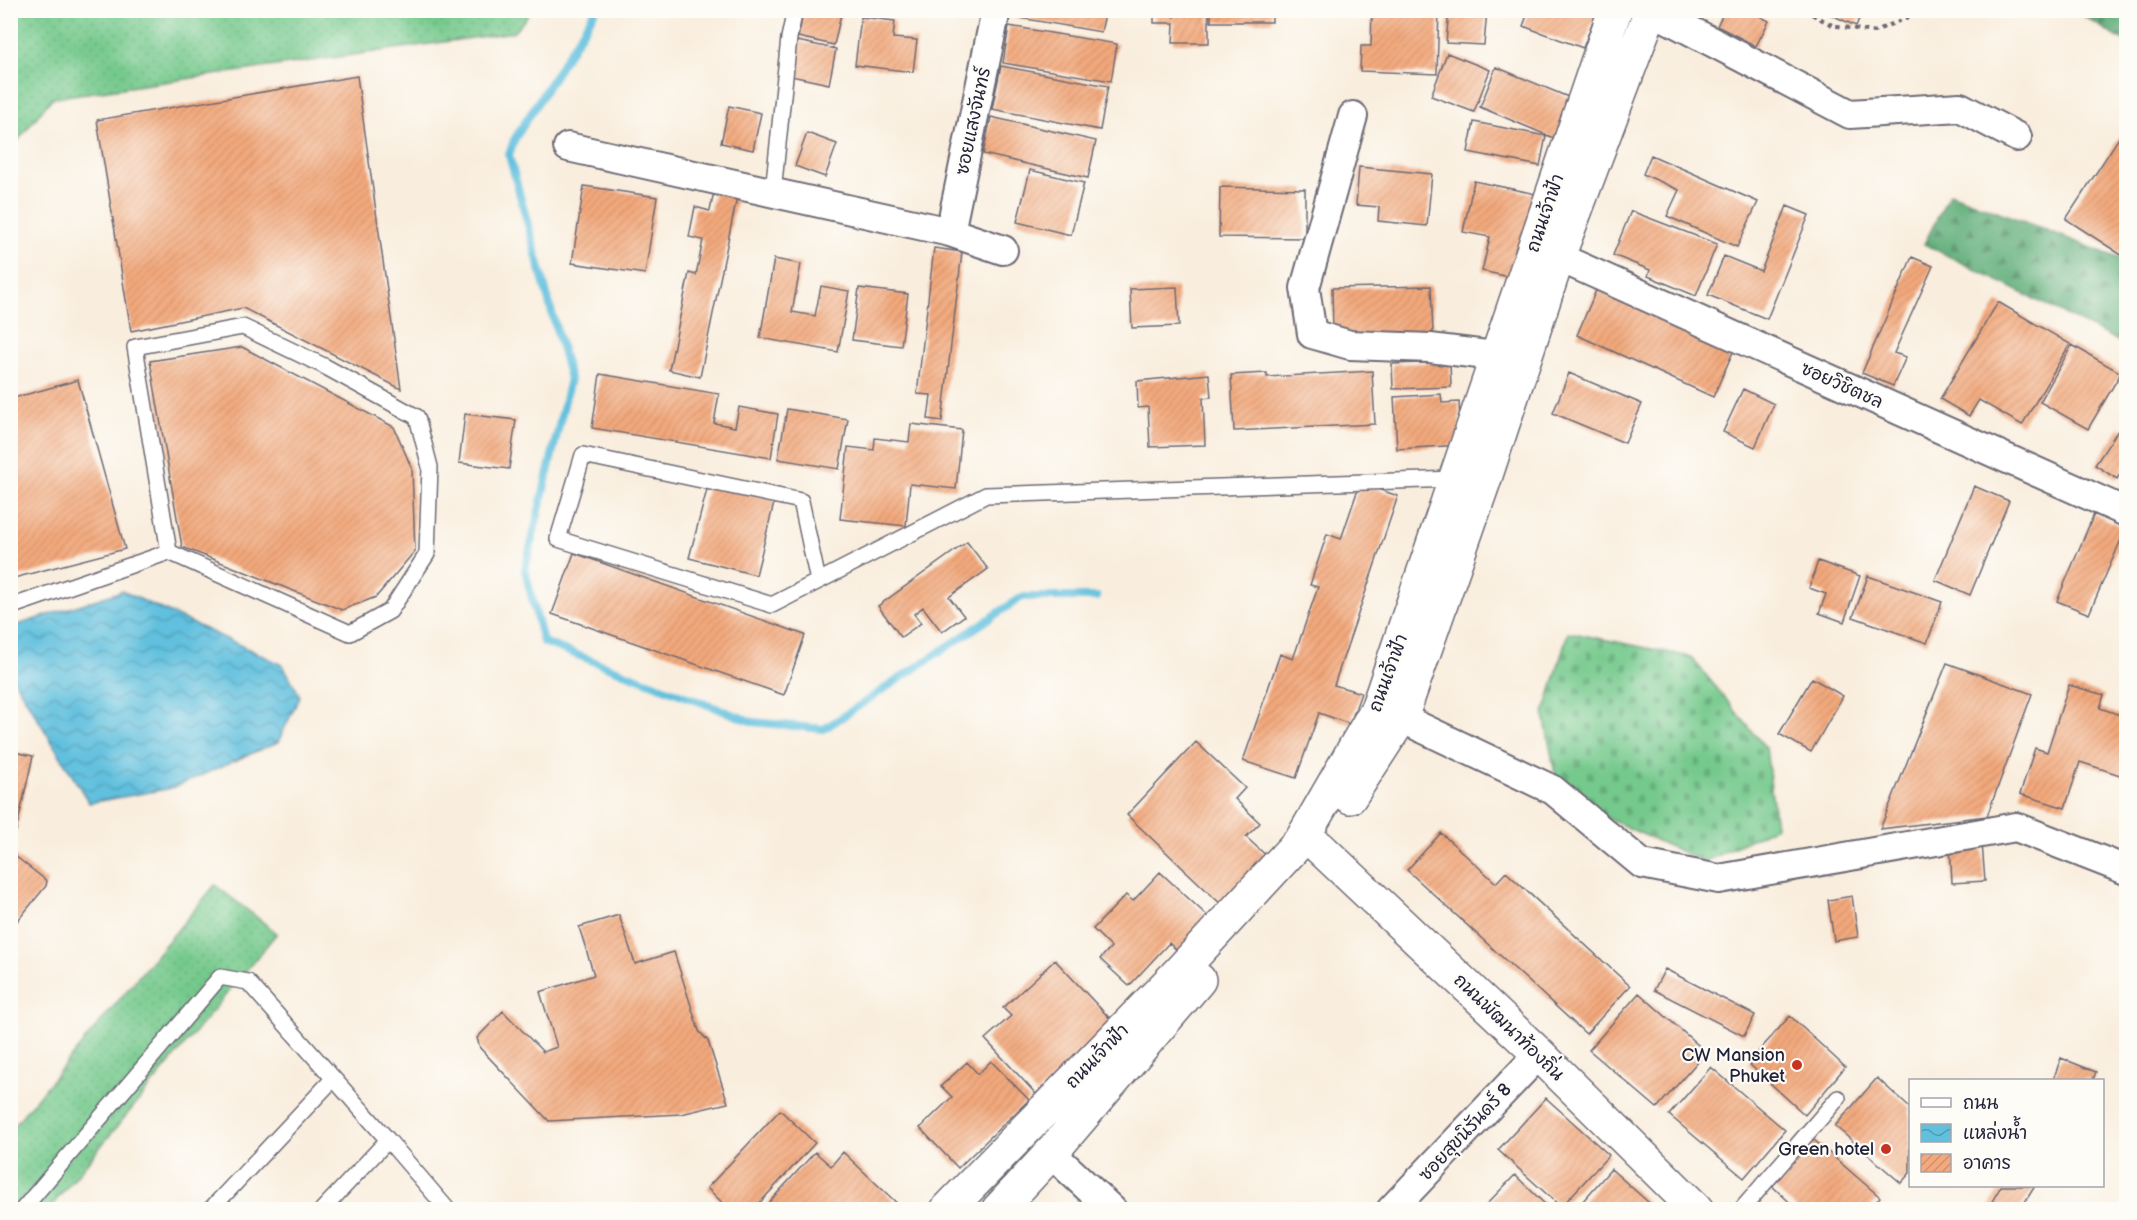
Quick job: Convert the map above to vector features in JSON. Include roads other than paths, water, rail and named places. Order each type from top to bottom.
[{"type":"main road","name":"ถนนเจ้าฟ้า","points":[[947,1209],[1179,972],[1302,839],[1377,709],[1495,356],[1615,10]]},
{"type":"main road","name":"ถนนเจ้าฟ้า","points":[[998,1209],[1051,1153],[1203,976],[1319,847],[1401,718],[1485,478],[1558,257],[1651,10]]},
{"type":"main road","name":"ถนนพัฒนาท้องถิ่น","points":[[1319,847],[1539,1054],[1610,1127],[1697,1209]]},
{"type":"street","name":"ซอยแสงจันทร์","points":[[951,232],[996,10]]},
{"type":"street","points":[[1651,10],[1850,114],[1960,107],[2017,137]]},
{"type":"street","points":[[1353,116],[1305,288],[1312,334],[1350,345],[1430,348],[1495,356]]},
{"type":"street","points":[[568,147],[951,232],[1003,250]]},
{"type":"street","name":"ซอยวิชิตชล","points":[[1558,257],[2127,512]]},
{"type":"street","points":[[1401,718],[1553,790],[1642,864],[1719,879],[2016,827],[2127,870]]},
{"type":"street","name":"ซอยสุขนิรันดร์ 8","points":[[1391,1209],[1539,1054]]},
{"type":"street","points":[[1051,1153],[1112,1209]]},
{"type":"lane","points":[[773,192],[789,38],[795,10]]},
{"type":"lane","points":[[10,607],[169,552],[350,633],[390,611],[427,554],[430,467],[417,417],[324,366],[243,327],[135,347],[169,552]]},
{"type":"lane","points":[[818,581],[801,501],[583,455],[558,538],[772,604],[818,581],[986,495],[1455,479]]},
{"type":"lane","points":[[22,1209],[220,977],[248,982],[448,1209]]},
{"type":"lane","points":[[210,1209],[333,1079]]},
{"type":"lane","points":[[1741,1209],[1838,1098]]},
{"type":"lane","points":[[322,1209],[388,1140]]},
{"type":"water","points":[[122,591],[283,665],[300,696],[278,742],[172,788],[89,803],[11,675],[11,627]]},
{"type":"waterway","points":[[596,10],[514,140],[509,155],[570,379],[525,570],[543,642],[753,722],[824,729],[1022,597],[1097,597]]},
{"type":"place","name":"CW Mansion Phuket","points":[[1797,1065]]},
{"type":"place","name":"Green hotel","points":[[1886,1149]]}]
